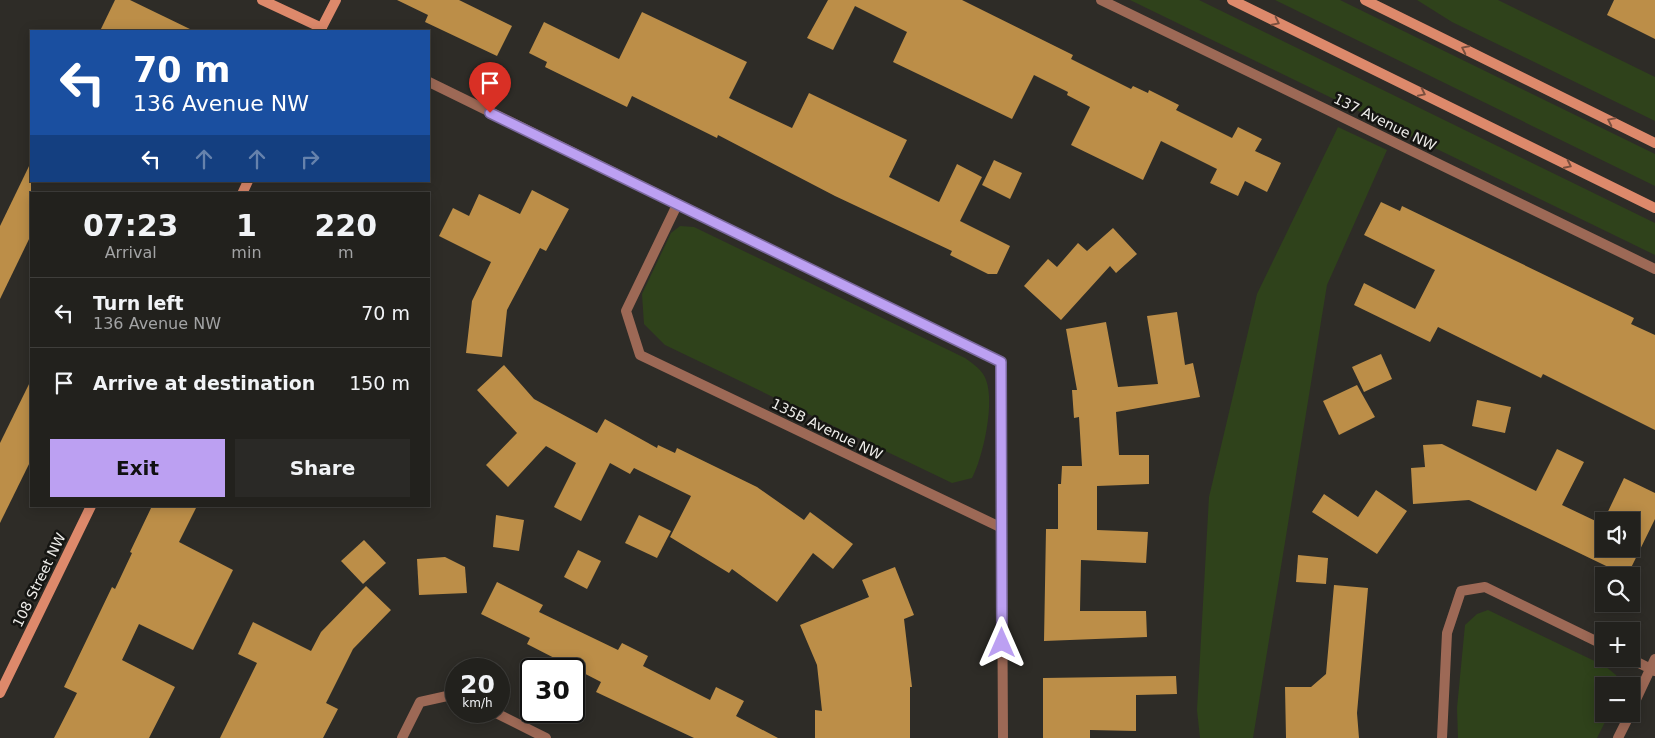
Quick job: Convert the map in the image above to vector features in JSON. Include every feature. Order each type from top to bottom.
[{"type":"main road","points":[[262,0],[324,30],[336,0]]},
{"type":"main road","points":[[1232,0],[1655,208]]},
{"type":"main road","points":[[1365,0],[1655,143]]},
{"type":"main road","name":"108 Street NW","points":[[0,693],[90,507]]},
{"type":"street","name":"137 Avenue NW","points":[[1101,0],[1655,269]]},
{"type":"street","points":[[430,82],[1001,362],[1003,738]]},
{"type":"street","name":"135B Avenue NW","points":[[677,205],[626,311],[640,355],[1002,528]]},
{"type":"street","points":[[1442,738],[1447,633],[1461,591],[1485,587],[1595,641]]},
{"type":"street","points":[[1640,662],[1654,666],[1640,693]]},
{"type":"street","points":[[402,738],[420,702],[445,696]]},
{"type":"street","points":[[510,720],[546,738]]},
{"type":"street","points":[[1618,738],[1626,722]]},
{"type":"green space","points":[[1130,0],[1199,0],[1655,223],[1655,255]]},
{"type":"green space","points":[[1275,0],[1340,0],[1655,154],[1655,186]]},
{"type":"green space","points":[[1417,0],[1498,0],[1655,77],[1655,121],[1452,22]]},
{"type":"green space","points":[[1338,127],[1387,150],[1327,285],[1253,738],[1200,738],[1197,710],[1209,497],[1257,294]]},
{"type":"green space","points":[[680,226],[694,227],[965,358],[983,373],[988,390],[988,416],[984,444],[972,478],[952,483],[665,345],[644,324],[642,294],[671,233]]},
{"type":"green space","points":[[1488,610],[1595,661],[1595,667],[1606,667],[1616,675],[1617,677],[1595,677],[1595,722],[1605,722],[1597,738],[1458,738],[1457,708],[1465,625],[1477,614]]},
{"type":"building","points":[[115,0],[130,0],[192,30],[100,30]]},
{"type":"building","points":[[397,0],[459,0],[512,26],[497,56],[425,22],[428,15]]},
{"type":"building","points":[[828,0],[962,0],[1073,55],[1071,59],[1131,89],[1133,86],[1148,93],[1149,90],[1179,105],[1176,110],[1232,138],[1238,127],[1262,139],[1255,151],[1281,163],[1267,192],[1245,181],[1238,196],[1210,183],[1217,169],[1161,141],[1143,180],[1071,145],[1090,107],[1067,95],[1068,92],[1034,75],[1012,119],[893,62],[907,32],[855,6],[833,50],[807,38]]},
{"type":"building","points":[[1614,0],[1655,0],[1655,39],[1607,15]]},
{"type":"building","points":[[642,12],[747,62],[729,98],[792,128],[809,93],[907,140],[889,177],[939,202],[957,164],[982,177],[960,221],[1010,246],[997,274],[988,274],[950,255],[952,251],[835,196],[718,135],[717,138],[632,96],[627,107],[545,67],[547,62],[529,53],[544,22],[619,59]]},
{"type":"building","points":[[994,160],[1022,173],[1010,199],[982,185]]},
{"type":"building","points":[[30,164],[30,237],[0,299],[0,226]]},
{"type":"building","points":[[532,190],[569,209],[546,251],[540,248],[507,310],[502,357],[466,353],[472,301],[491,262],[439,236],[453,208],[469,216],[479,194],[520,214]]},
{"type":"building","points":[[1381,202],[1400,211],[1402,206],[1634,318],[1631,324],[1655,335],[1655,430],[1543,374],[1541,378],[1438,327],[1430,342],[1354,305],[1364,283],[1415,309],[1435,270],[1364,235]]},
{"type":"building","points":[[1113,228],[1137,254],[1116,273],[1110,266],[1061,320],[1024,286],[1048,259],[1057,267],[1078,243],[1087,251]]},
{"type":"building","points":[[1177,312],[1185,365],[1193,363],[1200,397],[1116,412],[1119,455],[1149,455],[1149,484],[1097,486],[1097,530],[1148,532],[1146,563],[1081,560],[1080,611],[1146,611],[1147,637],[1044,641],[1046,529],[1058,529],[1058,484],[1061,484],[1062,466],[1082,466],[1079,417],[1074,418],[1072,390],[1077,390],[1066,329],[1106,322],[1118,387],[1158,384],[1147,316]]},
{"type":"building","points":[[1381,354],[1392,379],[1364,392],[1352,367]]},
{"type":"building","points":[[504,365],[534,399],[597,433],[605,419],[657,448],[658,445],[675,453],[677,448],[757,487],[804,520],[810,512],[853,544],[833,569],[813,553],[777,602],[732,569],[729,573],[670,537],[691,496],[634,468],[630,474],[610,463],[581,521],[554,507],[576,463],[546,446],[508,487],[486,465],[517,433],[477,390]]},
{"type":"building","points":[[30,382],[30,462],[0,523],[0,443]]},
{"type":"building","points":[[1357,385],[1375,417],[1339,435],[1323,401]]},
{"type":"building","points":[[1477,400],[1511,407],[1505,433],[1472,426]]},
{"type":"building","points":[[1442,444],[1536,491],[1557,449],[1584,462],[1562,505],[1595,521],[1595,557],[1636,557],[1631,567],[1608,567],[1469,500],[1413,504],[1411,468],[1425,467],[1423,445]]},
{"type":"building","points":[[1624,478],[1655,493],[1655,519],[1640,550],[1640,512],[1608,512]]},
{"type":"building","points":[[1376,490],[1407,511],[1377,554],[1312,512],[1324,494],[1358,517]]},
{"type":"building","points":[[152,507],[196,507],[179,542],[233,570],[193,650],[139,624],[122,660],[175,687],[149,738],[54,738],[77,693],[64,687],[112,587],[115,589],[132,553],[130,552]]},
{"type":"building","points":[[496,515],[524,520],[519,551],[493,547]]},
{"type":"building","points":[[639,515],[671,531],[657,558],[625,543]]},
{"type":"building","points":[[364,540],[386,563],[363,584],[341,561]]},
{"type":"building","points":[[578,550],[601,561],[587,589],[564,577]]},
{"type":"building","points":[[1298,555],[1328,558],[1326,584],[1296,582]]},
{"type":"building","points":[[445,557],[465,567],[467,593],[419,595],[417,559]]},
{"type":"building","points":[[895,567],[914,615],[904,619],[912,687],[910,687],[910,738],[815,738],[815,710],[822,711],[817,665],[800,625],[869,597],[862,580]]},
{"type":"building","points":[[497,582],[543,605],[539,612],[618,650],[622,643],[648,656],[643,666],[710,700],[716,687],[744,701],[736,716],[778,738],[694,738],[596,692],[601,682],[585,674],[585,658],[554,658],[527,644],[530,638],[481,614]]},
{"type":"building","points":[[1334,585],[1368,588],[1357,713],[1359,738],[1286,738],[1285,687],[1311,687],[1326,674]]},
{"type":"building","points":[[366,586],[391,610],[353,649],[326,703],[338,709],[323,738],[220,738],[257,663],[238,654],[253,622],[311,651],[321,632]]},
{"type":"building","points":[[1176,676],[1177,694],[1136,695],[1136,731],[1090,730],[1090,738],[1043,738],[1043,678]]},
{"type":"route","points":[[490,113],[1001,362],[1002,643]]}]
